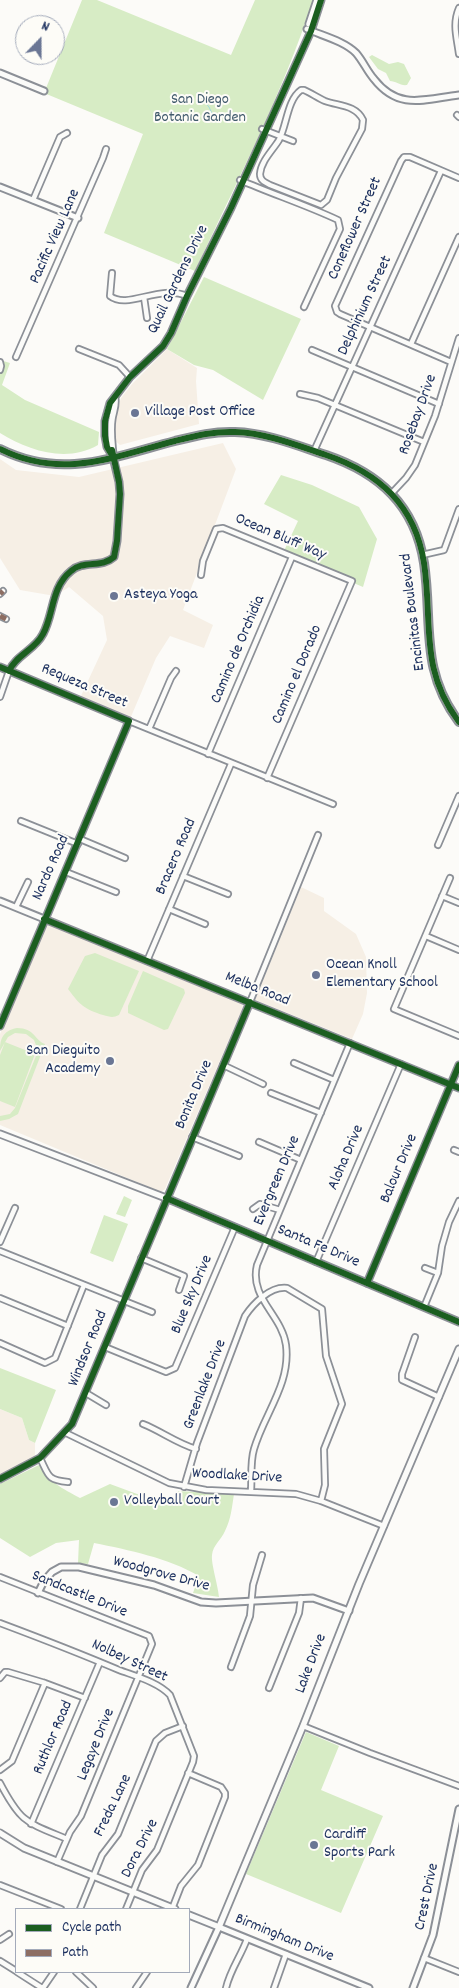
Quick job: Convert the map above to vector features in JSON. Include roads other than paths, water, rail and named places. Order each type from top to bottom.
[{"type":"main road","name":"Quail Gardens Drive","points":[[309,30],[317,0]]},
{"type":"main road","name":"Quail Gardens Drive","points":[[113,457],[111,433],[116,404],[115,399],[130,377],[163,346],[171,332],[227,214],[321,0]]},
{"type":"main road","name":"Encinitas Boulevard","points":[[0,449],[17,458],[38,464],[62,466],[93,462],[199,435],[224,431],[262,435],[356,467],[368,474],[391,494],[413,526],[422,554],[431,662],[437,684],[445,702],[459,722]]},
{"type":"main road","name":"Santa Fe Drive","points":[[0,1134],[166,1198],[459,1322]]},
{"type":"main road","name":"Lake Drive","points":[[218,1927],[459,1349]]},
{"type":"main road","points":[[0,1833],[24,1848],[171,1908]]},
{"type":"main road","name":"Birmingham Drive","points":[[190,1915],[218,1927]]},
{"type":"street","points":[[459,8],[455,17],[454,29],[459,54]]},
{"type":"street","points":[[309,30],[340,42],[355,52],[384,90],[399,99],[414,102],[459,95]]},
{"type":"street","points":[[0,73],[44,91]]},
{"type":"street","points":[[304,90],[326,101],[357,111],[363,120],[358,137],[336,178],[327,200],[322,205],[262,181],[260,172],[266,158],[281,135],[292,103],[298,92],[304,90]]},
{"type":"street","points":[[264,130],[294,141]]},
{"type":"street","points":[[33,200],[60,137],[67,133]]},
{"type":"street","name":"Pacific View Lane","points":[[16,358],[104,158],[106,148]]},
{"type":"street","name":"Coneflower Street","points":[[371,327],[337,312],[335,306],[404,157],[410,157],[441,171]]},
{"type":"street","points":[[441,171],[459,178]]},
{"type":"street","name":"Delphinium Street","points":[[314,452],[441,171]]},
{"type":"street","points":[[241,180],[338,220],[340,229],[304,307]]},
{"type":"street","points":[[0,187],[78,218]]},
{"type":"street","points":[[411,344],[459,237]]},
{"type":"street","points":[[112,273],[110,296],[116,300],[130,300],[169,292],[187,296]]},
{"type":"street","points":[[144,297],[147,318]]},
{"type":"street","points":[[371,327],[451,362]]},
{"type":"street","name":"Rosebay Drive","points":[[391,494],[415,465],[439,404],[459,338]]},
{"type":"street","points":[[79,349],[119,365],[130,377]]},
{"type":"street","points":[[312,350],[439,404]]},
{"type":"street","points":[[0,362],[2,366],[0,370]]},
{"type":"street","points":[[300,394],[318,398],[424,442]]},
{"type":"street","points":[[0,698],[14,661],[28,652],[42,636],[62,579],[75,568],[105,563],[114,557],[120,494],[113,457]]},
{"type":"street","points":[[422,554],[444,550],[459,509]]},
{"type":"street","name":"Ocean Bluff Way","points":[[201,575],[203,561],[216,529],[223,528],[352,581]]},
{"type":"street","name":"Camino de Orchidia","points":[[208,754],[292,557]]},
{"type":"street","name":"Camino el Dorado","points":[[267,778],[352,581]]},
{"type":"street","points":[[0,616],[6,619]]},
{"type":"street","name":"Requeza Street","points":[[0,667],[231,764],[333,804]]},
{"type":"street","points":[[149,729],[171,678],[176,671]]},
{"type":"street","name":"Nardo Road","points":[[0,1026],[129,721]]},
{"type":"street","name":"Bracero Road","points":[[147,961],[231,764]]},
{"type":"street","points":[[438,845],[459,796]]},
{"type":"street","points":[[21,821],[126,858]]},
{"type":"street","name":"Bonita Drive","points":[[166,1198],[250,1002],[318,835]]},
{"type":"street","points":[[66,872],[116,892]]},
{"type":"street","points":[[183,876],[228,894]]},
{"type":"street","points":[[450,878],[394,1009],[459,1036]]},
{"type":"street","points":[[16,908],[28,882]]},
{"type":"street","points":[[442,896],[459,903]]},
{"type":"street","name":"Melba Road","points":[[0,901],[459,1088]]},
{"type":"street","points":[[169,909],[205,924]]},
{"type":"street","points":[[426,936],[459,950]]},
{"type":"street","name":"Evergreen Drive","points":[[251,1491],[254,1448],[281,1386],[286,1362],[286,1345],[283,1333],[262,1298],[256,1286],[254,1276],[266,1241],[350,1043]]},
{"type":"street","points":[[294,1063],[334,1080]]},
{"type":"street","name":"Aloha Drive","points":[[316,1262],[401,1064]]},
{"type":"street","name":"Bonita Drive","points":[[222,1065],[262,1084]]},
{"type":"street","name":"Balour Drive","points":[[367,1283],[459,1065]]},
{"type":"street","points":[[271,1093],[321,1113]]},
{"type":"street","name":"Bonita Drive","points":[[192,1137],[239,1156]]},
{"type":"street","points":[[259,1142],[301,1160]]},
{"type":"street","points":[[454,1150],[459,1152]]},
{"type":"street","name":"Windsor Road","points":[[0,1479],[30,1465],[40,1458],[66,1433],[75,1418],[166,1198]]},
{"type":"street","points":[[424,1307],[438,1273],[442,1246],[449,1222],[459,1201]]},
{"type":"street","points":[[253,1209],[260,1204],[280,1210]]},
{"type":"street","points":[[0,1242],[15,1208]]},
{"type":"street","name":"Blue Sky Drive","points":[[105,1347],[166,1372],[171,1371],[177,1366],[235,1227]]},
{"type":"street","points":[[0,1251],[152,1312]]},
{"type":"street","points":[[141,1258],[184,1276],[179,1290]]},
{"type":"street","points":[[425,1268],[438,1273]]},
{"type":"street","points":[[0,1343],[45,1362],[55,1358],[84,1285]]},
{"type":"street","points":[[262,1298],[279,1288],[286,1288],[320,1307],[323,1313],[326,1356],[342,1404],[324,1450],[325,1485],[320,1501]]},
{"type":"street","points":[[0,1298],[68,1326]]},
{"type":"street","name":"Greenlake Drive","points":[[184,1487],[245,1316],[252,1306],[262,1298]]},
{"type":"street","points":[[415,1337],[402,1374],[402,1380],[439,1397]]},
{"type":"street","points":[[86,1393],[106,1405]]},
{"type":"street","points":[[143,1424],[160,1430],[183,1445],[196,1449]]},
{"type":"street","name":"Woodlake Drive","points":[[66,1433],[153,1477],[184,1487],[206,1490],[287,1492],[320,1501],[384,1526]]},
{"type":"street","points":[[40,1458],[55,1481],[68,1482]]},
{"type":"street","points":[[231,1667],[250,1616],[253,1586],[262,1554]]},
{"type":"street","name":"Woodgrove Drive","points":[[38,1593],[44,1581],[52,1572],[68,1566],[154,1585],[201,1602],[216,1603],[313,1598],[349,1611]]},
{"type":"street","name":"Sandcastle Drive","points":[[0,1577],[149,1636]]},
{"type":"street","points":[[269,1688],[300,1612],[300,1598]]},
{"type":"street","name":"Nolbey Street","points":[[0,1623],[164,1689],[170,1696],[194,1756],[188,1773]]},
{"type":"street","name":"Legaye Drive","points":[[58,1862],[67,1839],[81,1816],[152,1644],[149,1636]]},
{"type":"street","name":"Ruthlor Road","points":[[31,1824],[100,1662]]},
{"type":"street","points":[[0,1678],[5,1672],[8,1672],[85,1698]]},
{"type":"street","points":[[0,1770],[12,1761],[45,1683]]},
{"type":"street","name":"Freda Lane","points":[[80,1908],[102,1855],[118,1834],[156,1741],[164,1733],[182,1726]]},
{"type":"street","points":[[303,1726],[459,1786]]},
{"type":"street","points":[[173,1908],[181,1886],[198,1865],[226,1792],[221,1787],[188,1773]]},
{"type":"street","name":"Dora Drive","points":[[126,1908],[142,1870],[157,1850],[188,1773]]},
{"type":"street","points":[[0,1784],[18,1814],[31,1824],[67,1839]]},
{"type":"street","name":"Crest Drive","points":[[413,1988],[433,1935],[459,1809]]},
{"type":"street","points":[[0,1885],[58,1908]]},
{"type":"street","name":"Birmingham Drive","points":[[218,1927],[370,1988]]},
{"type":"street","name":"Lake Drive","points":[[191,1988],[218,1927]]},
{"type":"street","points":[[0,1940],[9,1934]]},
{"type":"street","points":[[226,1988],[228,1977],[247,1939]]},
{"type":"street","points":[[274,1988],[286,1954]]},
{"type":"street","points":[[424,1958],[459,1972]]},
{"type":"street","points":[[0,1961],[15,1971]]},
{"type":"street","points":[[19,1973],[43,1988],[53,1973]]},
{"type":"street","points":[[77,1973],[91,1988]]},
{"type":"street","points":[[136,1988],[146,1973]]},
{"type":"waterway","points":[[197,93],[209,107],[216,122]]},
{"type":"place","name":"Village Post Office","points":[[135,413]]},
{"type":"place","name":"Asteya Yoga","points":[[114,596]]},
{"type":"place","name":"Ocean Knoll Elementary School","points":[[316,975]]},
{"type":"place","name":"San Dieguito Academy","points":[[110,1061]]},
{"type":"place","name":"Volleyball Court","points":[[114,1502]]},
{"type":"place","name":"Cardiff Sports Park","points":[[314,1845]]},
{"type":"park label","name":"San Diego Botanic Garden","points":[[200,110]]}]
